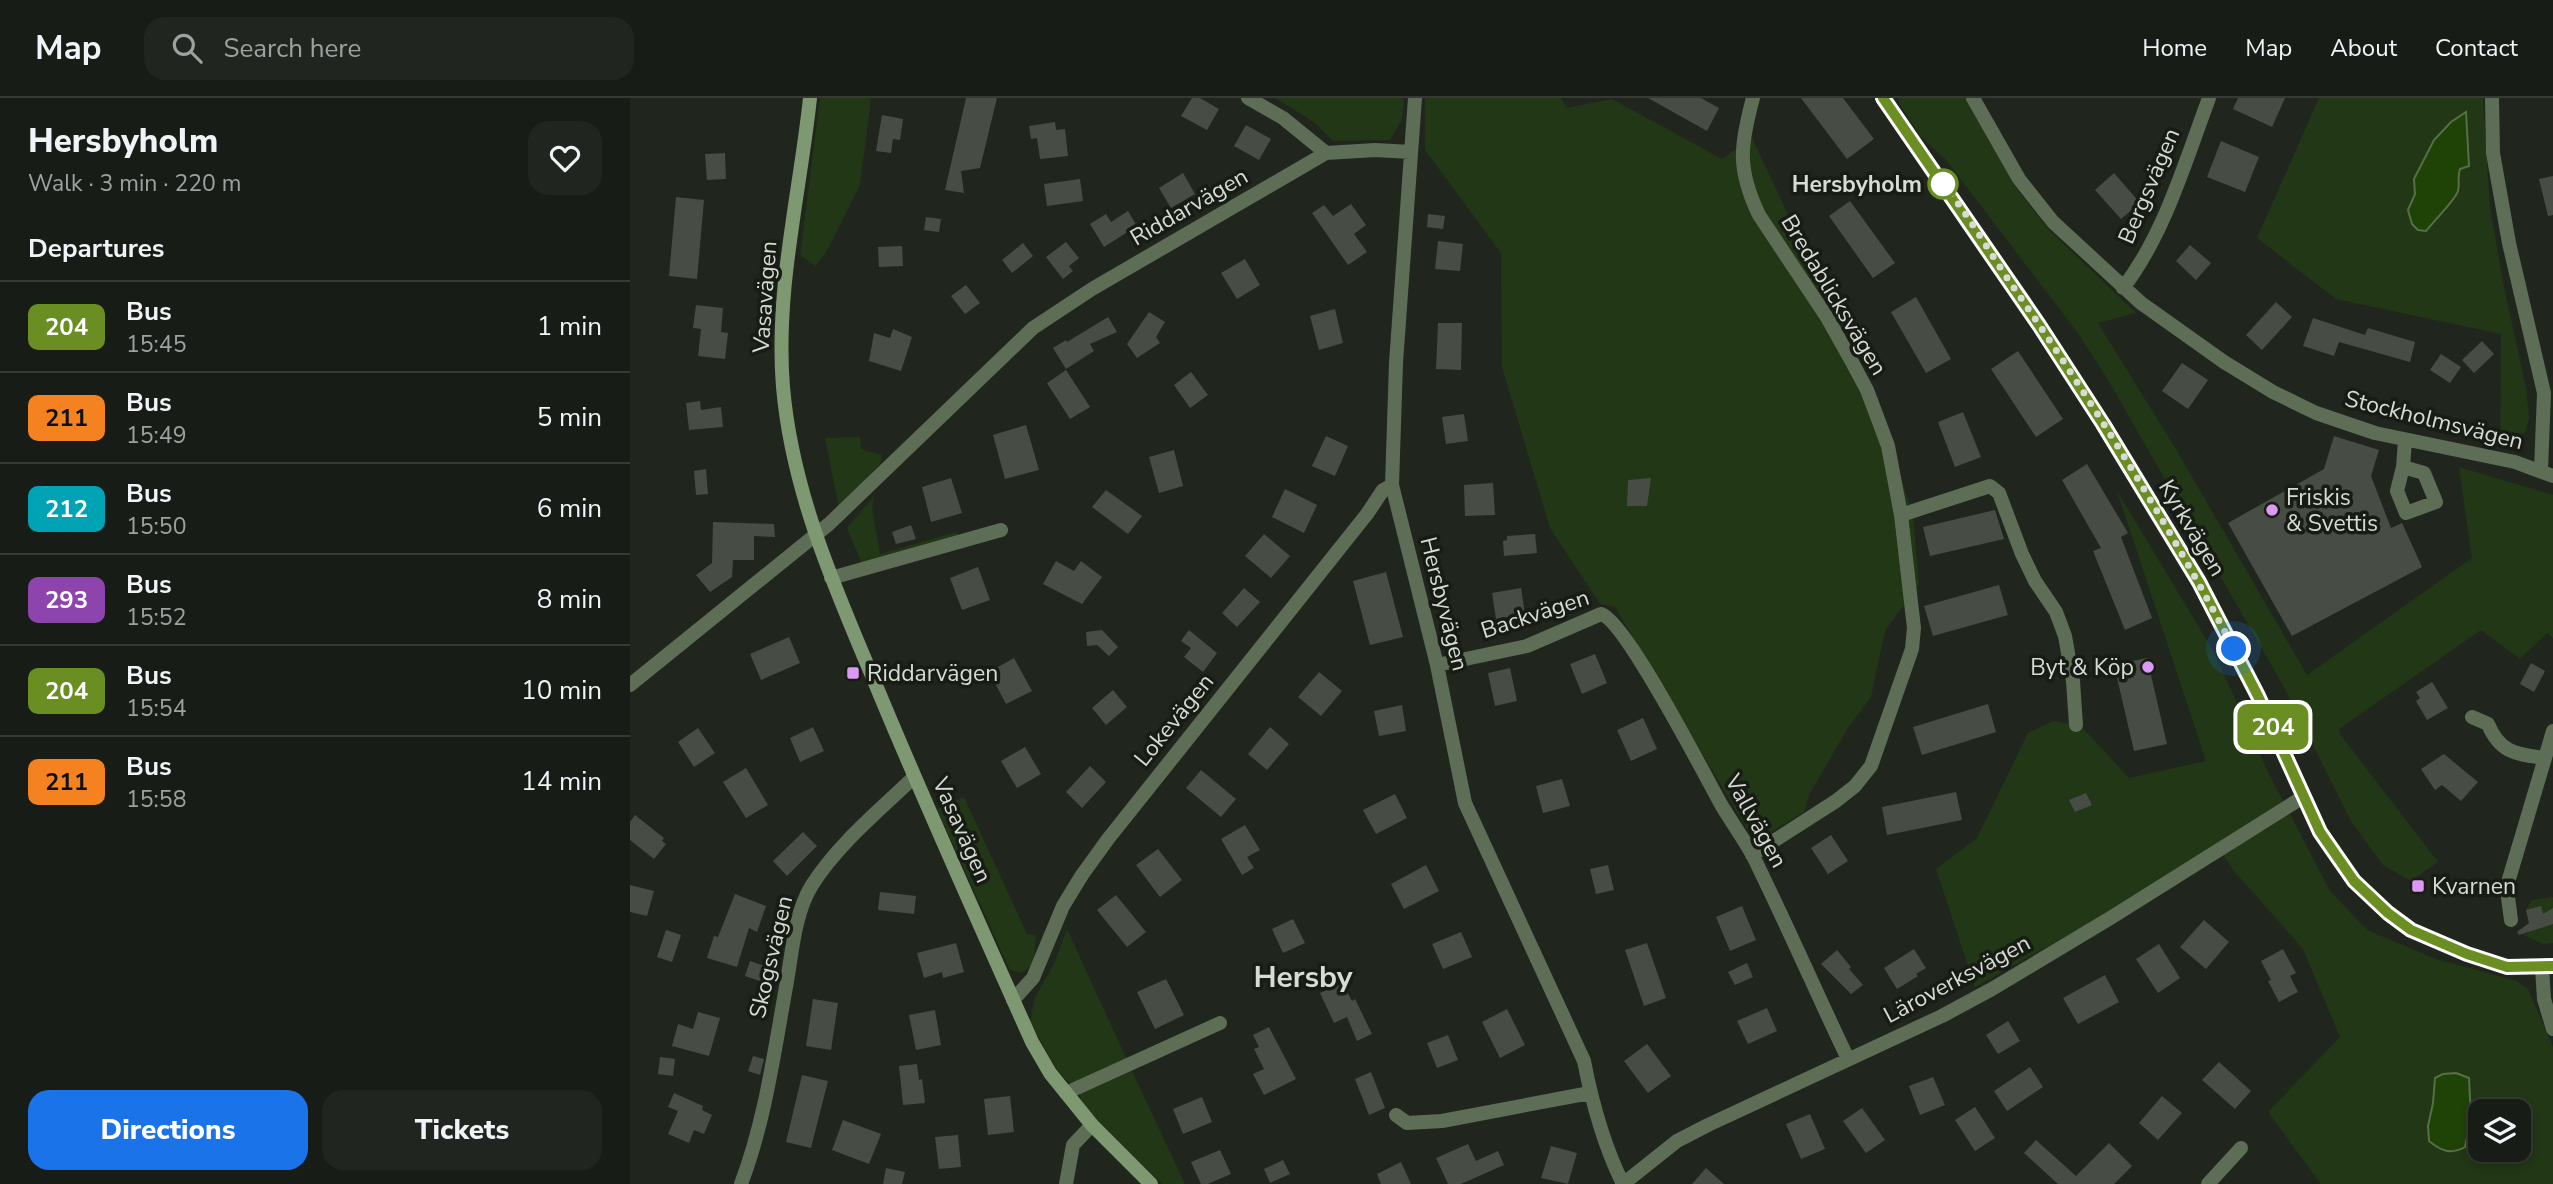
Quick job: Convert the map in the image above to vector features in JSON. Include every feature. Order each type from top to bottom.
[{"type":"street","name":"Vasavägen","points":[[810,98],[786,286],[783,386],[798,477],[816,536],[914,777],[1039,1053],[1092,1125],[1151,1184]]},
{"type":"street","points":[[1248,98],[1283,118],[1326,153]]},
{"type":"street","name":"Hersbyvägen","points":[[1415,98],[1396,363],[1392,485],[1437,665],[1465,803],[1584,1061],[1590,1093],[1623,1184]]},
{"type":"street","name":"Bredablicksvägen","points":[[1752,855],[1836,801],[1855,786],[1871,766],[1912,649],[1914,628],[1901,515],[1888,446],[1867,390],[1828,319],[1759,215],[1750,196],[1741,151],[1753,98]]},
{"type":"street","name":"Kyrkvägen","points":[[1883,98],[2039,325],[2199,582],[2280,740],[2320,832],[2354,881],[2388,913],[2411,930],[2467,954],[2507,967],[2548,967]]},
{"type":"street","name":"Stockholmsvägen","points":[[1973,98],[2019,179],[2053,222],[2123,288],[2184,335],[2273,392],[2316,413],[2375,433],[2515,462],[2547,473]]},
{"type":"street","name":"Bergsvägen","points":[[2123,288],[2140,266],[2176,187],[2209,98]]},
{"type":"street","points":[[2492,98],[2493,153],[2509,243],[2549,392],[2547,473]]},
{"type":"street","name":"Riddarvägen","points":[[630,685],[816,536],[1033,328],[1092,289],[1326,153],[1375,150],[1411,152]]},
{"type":"street","points":[[2403,467],[2405,440]]},
{"type":"street","name":"Lokevägen","points":[[1013,1000],[1033,978],[1063,906],[1101,848],[1367,514],[1377,497],[1392,485]]},
{"type":"street","points":[[1901,515],[1990,486],[1999,493],[2022,554],[2035,581],[2056,612],[2065,636],[2073,681],[2076,725]]},
{"type":"street","points":[[831,578],[1001,530]]},
{"type":"street","name":"Backvägen","points":[[1437,665],[1527,646],[1601,614],[1607,616]]},
{"type":"street","name":"Vallvägen","points":[[1607,616],[1663,698],[1752,855],[1848,1059]]},
{"type":"street","points":[[2472,717],[2488,724],[2492,734],[2513,754],[2544,758]]},
{"type":"street","points":[[2511,920],[2508,897],[2510,879],[2553,731]]},
{"type":"street","name":"Skogsvägen","points":[[741,1184],[754,1148],[766,1095],[796,928],[810,888],[833,856],[914,777]]},
{"type":"street","name":"Läroverksvägen","points":[[1623,1184],[1677,1141],[1942,1016],[2003,983],[2303,797]]},
{"type":"street","points":[[2548,967],[2544,999],[2553,1029]]},
{"type":"street","points":[[1066,1093],[1220,1023]]},
{"type":"street","points":[[1396,1115],[1407,1123],[1442,1121],[1590,1093]]},
{"type":"street","points":[[1066,1184],[1073,1145],[1092,1125]]},
{"type":"street","points":[[2208,1184],[2241,1148]]},
{"type":"shaded area","points":[[820,98],[871,98],[860,185],[829,247],[816,266],[800,255]]},
{"type":"shaded area","points":[[1275,98],[1404,98],[1402,119],[1390,140],[1333,141],[1314,122]]},
{"type":"shaded area","points":[[1425,98],[1561,98],[1567,108],[1612,99],[1722,159],[1752,138],[1880,409],[1913,517],[1919,584],[1885,631],[1871,697],[1848,728],[1809,795],[1804,812],[1766,835],[1749,832],[1615,607],[1600,604],[1550,528],[1502,367],[1501,253],[1425,150]]},
{"type":"shaded area","points":[[1899,98],[1967,98],[2014,185],[2048,229],[2136,313],[2098,323],[2177,451],[2307,675],[2472,558],[2459,467],[2553,495],[2553,638],[2547,633],[2520,659],[2481,630],[2339,729],[2340,734],[2438,862],[2411,881],[2383,865],[2352,823],[2285,689],[2107,378],[2077,332],[1946,160],[1921,137],[1899,103]]},
{"type":"shaded area","points":[[2319,98],[2483,98],[2490,207],[2526,388],[2529,417],[2526,430],[2517,441],[2500,442],[2501,334],[2336,299],[2257,238]]},
{"type":"shaded area","points":[[2466,112],[2469,166],[2460,169],[2458,191],[2449,205],[2426,231],[2418,230],[2412,224],[2408,210],[2415,194],[2414,179],[2434,140],[2451,122]]},
{"type":"shaded area","points":[[860,437],[861,449],[882,455],[880,464],[839,508],[825,438]]},
{"type":"shaded area","points":[[2117,491],[2214,652],[2269,774],[2330,891],[2367,930],[2436,959],[2517,981],[2528,989],[2553,1047],[2553,1184],[2321,1184],[2268,1112],[2340,1037],[2303,949],[2234,871],[2220,850],[1975,987],[1936,869],[1977,838],[2028,733],[2053,721],[2081,726],[2129,778],[2206,761]]},
{"type":"shaded area","points":[[874,496],[872,508],[880,554],[957,532],[958,539],[863,566],[847,528]]},
{"type":"shaded area","points":[[964,797],[1027,934],[1036,935],[1034,963],[1022,973],[1010,970],[937,809]]},
{"type":"shaded area","points":[[2553,897],[2553,943],[2543,944],[2523,935],[2531,931],[2526,910],[2532,900]]},
{"type":"shaded area","points":[[1067,929],[1127,1060],[1075,1085],[1062,1076],[1030,1022],[1035,997],[1054,964]]},
{"type":"shaded area","points":[[1132,1071],[1185,1184],[1163,1184],[1108,1134],[1081,1101],[1080,1094]]},
{"type":"shaded area","points":[[2456,1073],[2469,1078],[2470,1099],[2465,1147],[2451,1151],[2429,1141],[2428,1126],[2435,1078]]},
{"type":"building","points":[[966,98],[997,98],[980,168],[961,171],[964,193],[945,190]]},
{"type":"building","points":[[1192,98],[1200,98],[1219,109],[1207,130],[1181,116]]},
{"type":"building","points":[[1648,98],[1701,98],[1719,108],[1707,131]]},
{"type":"building","points":[[1801,98],[1843,98],[1874,139],[1847,159]]},
{"type":"building","points":[[2238,98],[2285,98],[2272,127],[2233,109]]},
{"type":"building","points":[[882,115],[903,119],[900,140],[893,139],[891,153],[876,151]]},
{"type":"building","points":[[1055,122],[1056,130],[1065,129],[1068,156],[1040,159],[1037,138],[1031,139],[1029,126]]},
{"type":"building","points":[[1246,125],[1271,139],[1259,160],[1234,146]]},
{"type":"building","points":[[2221,141],[2259,157],[2245,192],[2207,177]]},
{"type":"building","points":[[725,153],[726,179],[707,180],[705,154]]},
{"type":"building","points":[[1183,173],[1195,194],[1171,208],[1159,188]]},
{"type":"building","points":[[2114,173],[2140,203],[2121,219],[2095,190]]},
{"type":"building","points":[[2553,176],[2553,215],[2548,216],[2539,179]]},
{"type":"building","points":[[1080,179],[1083,201],[1047,206],[1044,184]]},
{"type":"building","points":[[676,197],[704,200],[697,279],[669,276]]},
{"type":"building","points":[[1850,201],[1895,263],[1873,278],[1829,216]]},
{"type":"building","points":[[1351,204],[1366,225],[1354,234],[1367,252],[1348,265],[1312,213],[1324,205],[1333,216]]},
{"type":"building","points":[[1128,211],[1137,226],[1104,247],[1090,224],[1106,214],[1111,222]]},
{"type":"building","points":[[1428,214],[1445,216],[1443,229],[1427,227]]},
{"type":"building","points":[[926,217],[941,219],[939,232],[924,230]]},
{"type":"building","points":[[1438,241],[1463,244],[1460,271],[1435,269]]},
{"type":"building","points":[[1066,242],[1079,258],[1069,266],[1073,271],[1063,279],[1046,257]]},
{"type":"building","points":[[1023,243],[1033,256],[1012,273],[1002,260]]},
{"type":"building","points":[[2190,245],[2211,263],[2196,280],[2176,261]]},
{"type":"building","points":[[902,246],[903,266],[879,267],[878,247]]},
{"type":"building","points":[[1245,259],[1260,285],[1237,299],[1221,273]]},
{"type":"building","points":[[966,285],[980,303],[965,314],[951,296]]},
{"type":"building","points":[[1916,297],[1951,359],[1926,373],[1891,312]]},
{"type":"building","points":[[2276,302],[2292,317],[2262,350],[2246,335]]},
{"type":"building","points":[[696,305],[723,308],[721,332],[728,333],[725,359],[698,356],[701,329],[693,328]]},
{"type":"building","points":[[1335,309],[1343,343],[1319,350],[1310,316]]},
{"type":"building","points":[[1149,312],[1165,322],[1156,337],[1160,343],[1137,358],[1127,344]]},
{"type":"building","points":[[1108,317],[1117,332],[1090,344],[1094,351],[1066,369],[1053,348]]},
{"type":"building","points":[[2313,318],[2365,335],[2368,328],[2415,342],[2410,362],[2339,342],[2334,356],[2303,346]]},
{"type":"building","points":[[1438,323],[1462,323],[1461,370],[1436,369]]},
{"type":"building","points":[[893,329],[912,337],[901,371],[869,361],[874,333],[890,338]]},
{"type":"building","points":[[2482,341],[2494,354],[2474,373],[2462,360]]},
{"type":"building","points":[[2018,351],[2063,419],[2036,437],[1991,369]]},
{"type":"building","points":[[2441,354],[2461,367],[2450,383],[2430,370]]},
{"type":"building","points":[[2182,363],[2208,380],[2188,409],[2162,391]]},
{"type":"building","points":[[1066,370],[1090,407],[1070,419],[1047,383]]},
{"type":"building","points":[[1191,372],[1208,395],[1190,408],[1174,385]]},
{"type":"building","points":[[700,401],[701,410],[721,407],[723,427],[689,430],[686,403]]},
{"type":"building","points":[[1963,412],[1981,457],[1955,467],[1938,422]]},
{"type":"building","points":[[1464,414],[1468,441],[1446,444],[1442,417]]},
{"type":"building","points":[[1026,425],[1039,470],[1005,479],[993,435]]},
{"type":"building","points":[[1326,436],[1348,446],[1335,476],[1312,466]]},
{"type":"building","points":[[2334,436],[2379,450],[2371,476],[2391,528],[2402,523],[2422,567],[2292,636],[2228,523],[2324,469]]},
{"type":"building","points":[[1174,450],[1183,486],[1159,493],[1149,457]]},
{"type":"building","points":[[2087,464],[2128,533],[2121,537],[2152,618],[2125,630],[2093,551],[2101,548],[2062,480]]},
{"type":"building","points":[[706,469],[708,494],[696,495],[694,471]]},
{"type":"building","points":[[951,478],[962,513],[931,522],[922,487]]},
{"type":"building","points":[[1651,478],[1647,506],[1627,506],[1628,480]]},
{"type":"building","points":[[1493,483],[1495,515],[1465,516],[1464,485]]},
{"type":"building","points":[[1285,489],[1317,505],[1304,533],[1272,517]]},
{"type":"building","points":[[1106,490],[1142,516],[1128,534],[1092,507]]},
{"type":"building","points":[[1995,510],[2004,539],[1930,556],[1923,527]]},
{"type":"building","points":[[713,522],[774,524],[775,537],[754,536],[754,560],[733,560],[732,577],[710,592],[696,575],[712,563]]},
{"type":"building","points":[[911,525],[916,539],[896,544],[892,532]]},
{"type":"building","points":[[1264,534],[1290,556],[1271,578],[1245,556]]},
{"type":"building","points":[[1535,534],[1537,553],[1504,556],[1503,541],[1507,540],[1507,536]]},
{"type":"building","points":[[1056,561],[1074,571],[1081,561],[1102,577],[1082,604],[1043,584]]},
{"type":"building","points":[[978,567],[990,600],[962,610],[950,578]]},
{"type":"building","points":[[1386,572],[1403,637],[1370,645],[1353,581]]},
{"type":"building","points":[[1999,585],[2008,615],[1933,636],[1924,606]]},
{"type":"building","points":[[1244,588],[1260,602],[1237,627],[1222,613]]},
{"type":"building","points":[[1521,588],[1525,614],[1496,619],[1492,593]]},
{"type":"building","points":[[1102,630],[1118,647],[1109,656],[1097,645],[1087,646],[1086,632]]},
{"type":"building","points":[[1189,630],[1217,653],[1203,672],[1184,657],[1191,648],[1181,641]]},
{"type":"building","points":[[789,637],[800,663],[761,680],[750,654]]},
{"type":"building","points":[[1595,654],[1607,683],[1582,694],[1570,664]]},
{"type":"building","points":[[1014,658],[1032,691],[1006,704],[989,672]]},
{"type":"building","points":[[2147,658],[2167,744],[2134,751],[2114,665]]},
{"type":"building","points":[[2531,663],[2545,671],[2534,692],[2520,684]]},
{"type":"building","points":[[1510,668],[1517,701],[1495,706],[1488,673]]},
{"type":"building","points":[[1319,672],[1342,691],[1321,716],[1298,697]]},
{"type":"building","points":[[2432,682],[2448,708],[2427,720],[2416,701],[2420,698],[2416,692]]},
{"type":"building","points":[[1113,690],[1127,707],[1106,725],[1092,708]]},
{"type":"building","points":[[1988,704],[1996,732],[1922,755],[1913,727]]},
{"type":"building","points":[[1402,705],[1406,731],[1379,736],[1374,711]]},
{"type":"building","points":[[1643,718],[1657,749],[1631,761],[1617,730]]},
{"type":"building","points":[[813,727],[824,751],[800,762],[790,738]]},
{"type":"building","points":[[1270,727],[1289,744],[1267,770],[1248,754]]},
{"type":"building","points":[[698,728],[715,753],[694,767],[678,742]]},
{"type":"building","points":[[1025,747],[1041,774],[1017,788],[1001,761]]},
{"type":"building","points":[[2444,754],[2478,782],[2461,801],[2442,785],[2435,790],[2421,769]]},
{"type":"building","points":[[1090,766],[1106,782],[1082,808],[1066,792]]},
{"type":"building","points":[[746,768],[768,805],[746,818],[723,782]]},
{"type":"building","points":[[1201,770],[1236,799],[1221,817],[1186,788]]},
{"type":"building","points":[[1562,779],[1570,806],[1543,813],[1536,786]]},
{"type":"building","points":[[1956,792],[1962,820],[1887,835],[1882,807]]},
{"type":"building","points":[[2086,793],[2092,805],[2075,812],[2069,800]]},
{"type":"building","points":[[1395,794],[1407,818],[1376,834],[1363,810]]},
{"type":"building","points":[[635,815],[664,838],[662,841],[666,844],[654,859],[630,840],[630,822]]},
{"type":"building","points":[[1245,825],[1260,850],[1247,857],[1254,868],[1242,875],[1221,839]]},
{"type":"building","points":[[803,832],[817,846],[787,876],[773,861]]},
{"type":"building","points":[[1831,835],[1848,861],[1828,874],[1811,848]]},
{"type":"building","points":[[1158,849],[1182,880],[1160,897],[1136,865]]},
{"type":"building","points":[[1426,865],[1439,891],[1404,909],[1391,884]]},
{"type":"building","points":[[1608,865],[1614,890],[1596,894],[1590,869]]},
{"type":"building","points":[[630,885],[654,891],[647,916],[630,912]]},
{"type":"building","points":[[880,892],[916,896],[914,914],[878,910]]},
{"type":"building","points":[[735,894],[766,906],[757,932],[749,928],[737,967],[707,958],[714,936],[718,937]]},
{"type":"building","points":[[1116,895],[1146,932],[1127,947],[1097,910]]},
{"type":"building","points":[[1742,906],[1756,940],[1730,951],[1716,917]]},
{"type":"building","points":[[2541,906],[2543,914],[2553,908],[2553,924],[2519,935],[2517,932],[2529,923],[2526,910]]},
{"type":"building","points":[[1293,919],[1305,943],[1283,953],[1272,929]]},
{"type":"building","points":[[2204,920],[2229,942],[2206,969],[2180,947]]},
{"type":"building","points":[[666,930],[681,935],[672,962],[657,957]]},
{"type":"building","points":[[1461,932],[1472,957],[1443,969],[1432,944]]},
{"type":"building","points":[[956,943],[964,972],[943,978],[942,972],[924,978],[917,953]]},
{"type":"building","points":[[1647,943],[1666,998],[1644,1006],[1625,950]]},
{"type":"building","points":[[2159,944],[2180,978],[2158,993],[2136,959]]},
{"type":"building","points":[[1914,949],[1926,968],[1897,989],[1884,968]]},
{"type":"building","points":[[2283,949],[2296,973],[2290,976],[2298,992],[2279,1002],[2261,961]]},
{"type":"building","points":[[1837,950],[1863,985],[1851,994],[1821,964]]},
{"type":"building","points":[[750,961],[768,967],[763,982],[745,976]]},
{"type":"building","points":[[1747,963],[1753,977],[1735,985],[1728,972]]},
{"type":"building","points":[[2105,975],[2119,1002],[2078,1024],[2063,998]]},
{"type":"building","points":[[1166,979],[1184,1015],[1155,1029],[1137,992]]},
{"type":"building","points":[[1342,983],[1352,1001],[1355,999],[1372,1034],[1357,1041],[1347,1017],[1334,1023],[1320,993]]},
{"type":"building","points":[[813,999],[838,1003],[831,1050],[806,1046]]},
{"type":"building","points":[[1767,1008],[1777,1031],[1748,1044],[1737,1021]]},
{"type":"building","points":[[1507,1009],[1525,1045],[1500,1058],[1482,1022]]},
{"type":"building","points":[[935,1010],[941,1045],[916,1050],[909,1015]]},
{"type":"building","points":[[698,1012],[720,1018],[709,1056],[672,1046],[678,1024],[693,1029]]},
{"type":"building","points":[[2008,1021],[2020,1041],[1998,1054],[1986,1035]]},
{"type":"building","points":[[1269,1027],[1296,1079],[1264,1095],[1253,1074],[1264,1069],[1254,1049],[1259,1047],[1253,1035]]},
{"type":"building","points":[[1448,1035],[1458,1060],[1437,1068],[1427,1043]]},
{"type":"building","points":[[1647,1044],[1671,1076],[1648,1093],[1624,1061]]},
{"type":"building","points":[[753,1056],[764,1059],[760,1075],[748,1071]]},
{"type":"building","points":[[660,1057],[675,1059],[673,1076],[658,1074]]},
{"type":"building","points":[[2219,1062],[2251,1091],[2235,1109],[2202,1080]]},
{"type":"building","points":[[917,1064],[925,1103],[903,1105],[899,1066]]},
{"type":"building","points":[[2030,1067],[2043,1087],[2007,1111],[1994,1091]]},
{"type":"building","points":[[1371,1072],[1385,1108],[1369,1115],[1355,1079]]},
{"type":"building","points":[[802,1075],[828,1081],[811,1148],[786,1142]]},
{"type":"building","points":[[1933,1077],[1945,1105],[1920,1115],[1909,1086]]},
{"type":"building","points":[[674,1093],[703,1106],[702,1110],[712,1115],[704,1134],[694,1130],[689,1143],[668,1134],[678,1111],[668,1107]]},
{"type":"building","points":[[1010,1096],[1014,1132],[988,1135],[984,1099]]},
{"type":"building","points":[[2162,1096],[2182,1113],[2158,1140],[2139,1123]]},
{"type":"building","points":[[1202,1097],[1212,1122],[1183,1134],[1173,1109]]},
{"type":"building","points":[[1975,1107],[1995,1138],[1975,1151],[1955,1120]]},
{"type":"building","points":[[1862,1108],[1885,1140],[1866,1153],[1843,1121]]},
{"type":"building","points":[[1810,1114],[1825,1149],[1801,1159],[1786,1124]]},
{"type":"building","points":[[843,1120],[881,1134],[869,1164],[832,1150]]},
{"type":"building","points":[[958,1135],[961,1167],[939,1169],[935,1137]]},
{"type":"building","points":[[2036,1140],[2076,1176],[2109,1143],[2132,1166],[2114,1184],[2058,1184],[2024,1153]]},
{"type":"building","points":[[1468,1144],[1476,1161],[1498,1151],[1504,1165],[1461,1184],[1448,1184],[1436,1158]]},
{"type":"building","points":[[1551,1146],[1577,1153],[1568,1184],[1541,1178]]},
{"type":"building","points":[[1220,1150],[1231,1174],[1208,1184],[1201,1184],[1191,1162]]},
{"type":"building","points":[[1283,1160],[1290,1174],[1270,1183],[1264,1169]]},
{"type":"building","points":[[1401,1162],[1411,1184],[1381,1184],[1377,1174]]},
{"type":"building","points":[[886,1168],[905,1172],[902,1184],[883,1184]]},
{"type":"building","points":[[1706,1168],[1724,1184],[1692,1184]]},
{"type":"bus line","name":"204","points":[[1883,98],[2039,325],[2199,582],[2280,740],[2320,832],[2354,881],[2388,913],[2411,930],[2467,954],[2507,967],[2553,966]]},
{"type":"place","name":"Hersbyholm","points":[[1943,184]]},
{"type":"place","name":"Friskis & Svettis","points":[[2272,510]]},
{"type":"place","name":"Byt & Köp","points":[[2148,667]]},
{"type":"place","name":"Riddarvägen","points":[[853,673]]},
{"type":"place","name":"Kvarnen","points":[[2418,886]]},
{"type":"district","name":"Hersby","points":[[1303,977]]},
{"type":"route","points":[[1943,184],[2103,424],[2199,582],[2234,649]]}]
